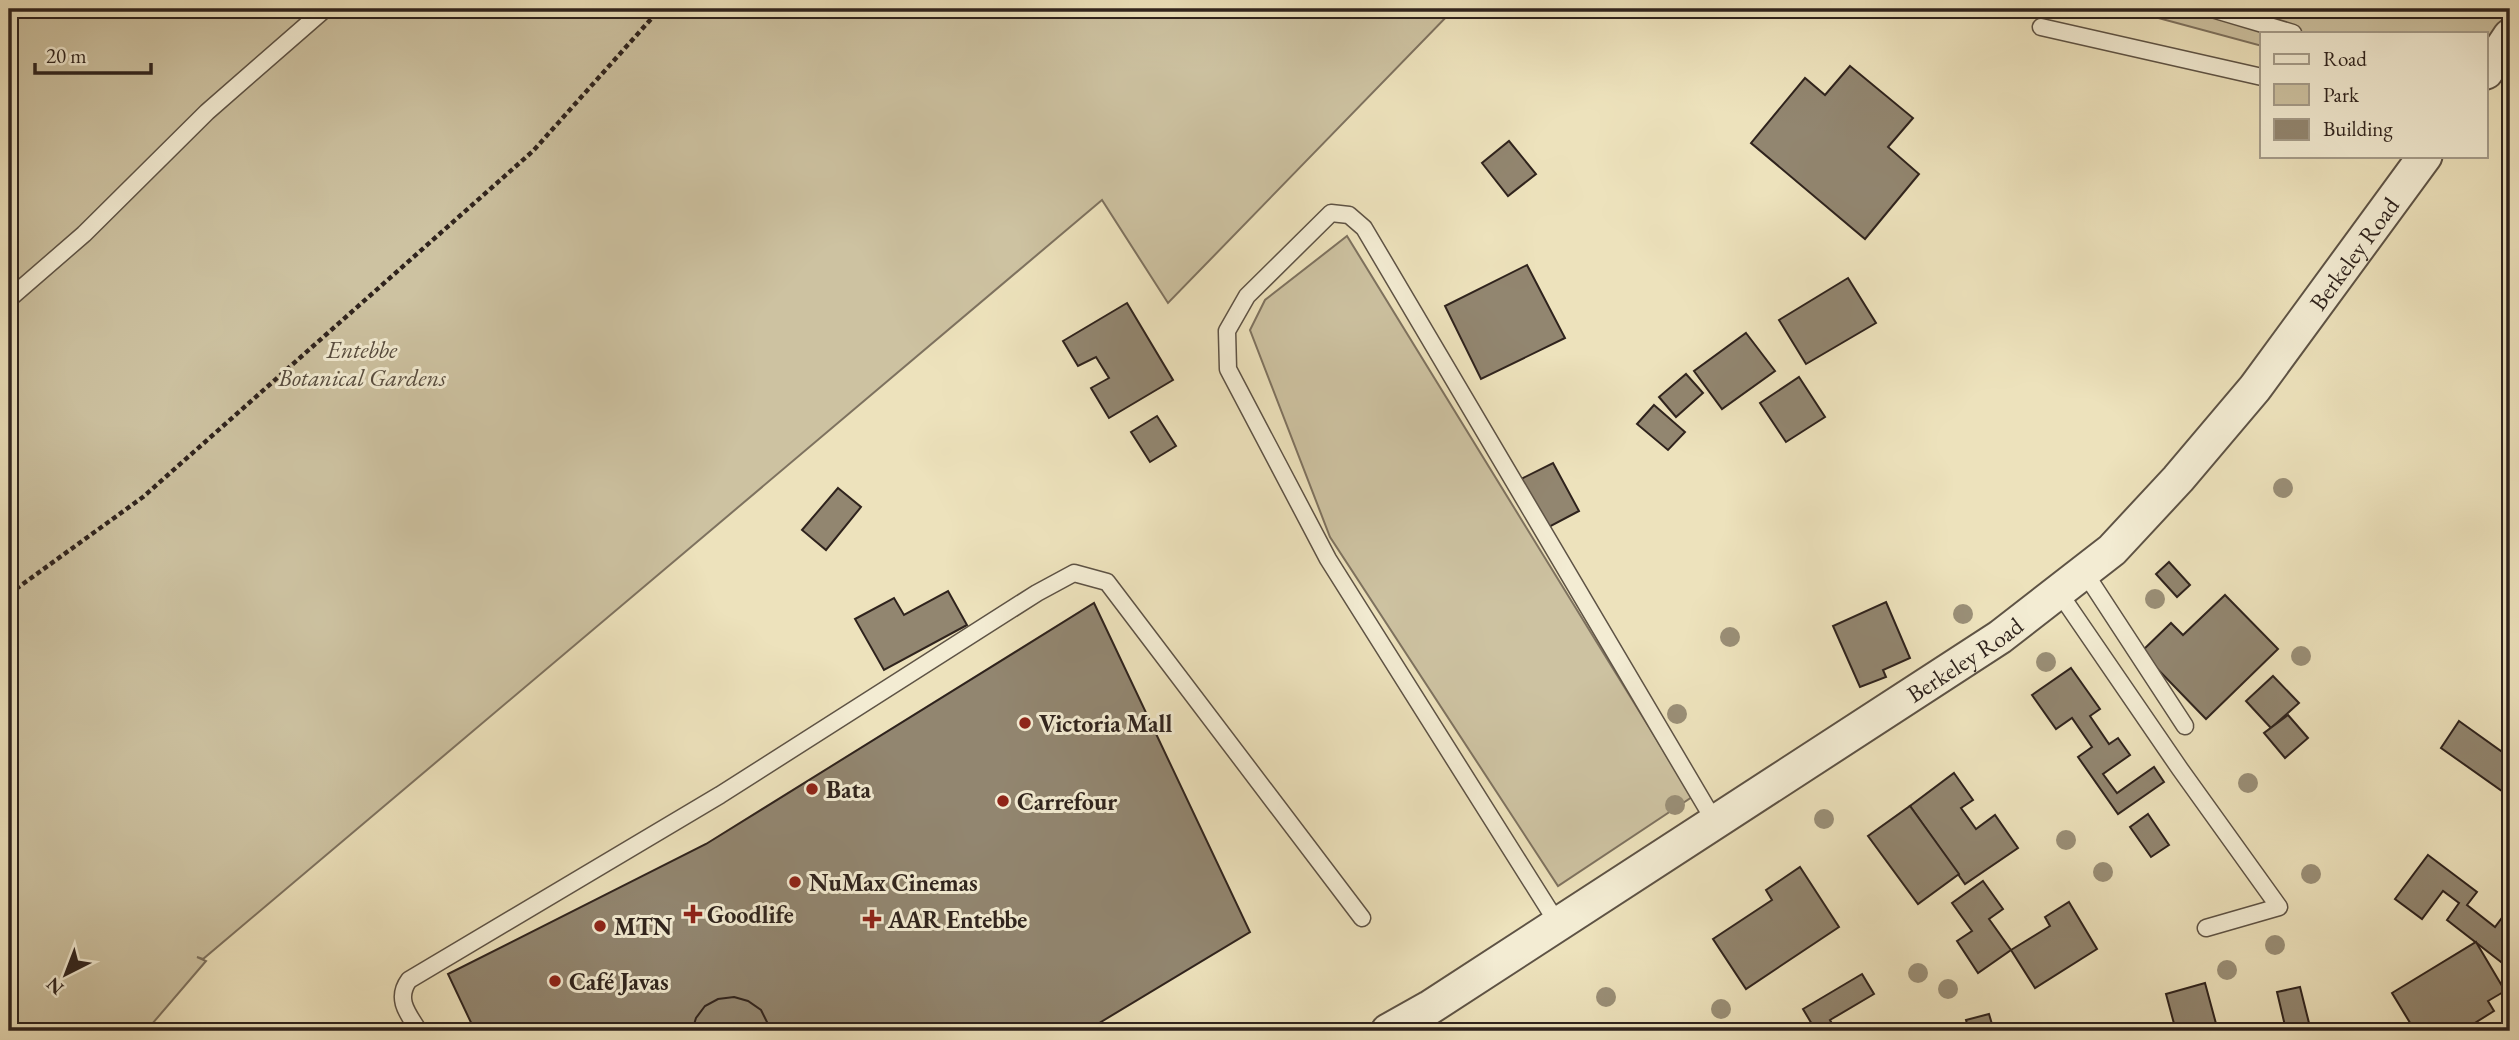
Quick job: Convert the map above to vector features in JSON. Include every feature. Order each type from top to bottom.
[{"type":"street","points":[[2488,69],[2510,36]]},
{"type":"street","name":"Berkeley Road","points":[[1388,1031],[1429,1008],[2000,637],[2112,550],[2178,479],[2255,388],[2424,158]]},
{"type":"lane","points":[[9,299],[84,234],[207,113],[325,9]]},
{"type":"lane","points":[[2211,9],[2289,32]]},
{"type":"lane","points":[[2041,27],[2260,77]]},
{"type":"lane","points":[[1558,924],[1328,559],[1228,369],[1227,331],[1247,296],[1331,213],[1349,215],[1364,228],[1715,822]]},
{"type":"lane","points":[[419,1031],[405,1009],[402,989],[409,980],[720,795],[1037,593],[1074,573],[1107,582],[1362,918]]},
{"type":"lane","points":[[2072,582],[2185,726]]},
{"type":"lane","points":[[2072,582],[2180,769],[2279,907],[2206,928]]},
{"type":"path","points":[[9,594],[142,497],[533,151],[660,9]]},
{"type":"green space","name":"Entebbe Botanical Gardens","points":[[9,9],[1454,9],[1168,303],[1102,200],[203,959],[197,957],[206,961],[146,1031],[9,1031]]},
{"type":"green space","points":[[2125,9],[2510,9],[2488,42],[2488,32],[2260,32],[2260,45]]},
{"type":"green space","points":[[1347,236],[1692,797],[1558,886],[1330,537],[1250,330],[1265,300]]},
{"type":"building","points":[[1850,66],[1913,118],[1888,147],[1919,174],[1865,239],[1751,143],[1805,78],[1825,95]]},
{"type":"building","points":[[1509,141],[1536,174],[1508,196],[1482,163]]},
{"type":"building","points":[[1527,265],[1565,338],[1481,379],[1445,306]]},
{"type":"building","points":[[1848,278],[1876,323],[1806,364],[1779,320]]},
{"type":"building","points":[[1127,303],[1173,380],[1109,418],[1091,388],[1109,378],[1096,357],[1078,366],[1063,341]]},
{"type":"building","points":[[1746,333],[1775,371],[1722,409],[1694,371]]},
{"type":"building","points":[[1686,374],[1703,393],[1676,417],[1659,397]]},
{"type":"building","points":[[1799,377],[1825,417],[1786,442],[1760,403]]},
{"type":"building","points":[[1654,405],[1685,432],[1668,450],[1637,424]]},
{"type":"building","points":[[1157,416],[1176,446],[1150,462],[1131,432]]},
{"type":"building","points":[[1553,463],[1579,511],[1547,528],[1521,479]]},
{"type":"building","points":[[838,488],[861,507],[826,550],[802,530]]},
{"type":"building","points":[[2169,562],[2190,585],[2177,597],[2156,574]]},
{"type":"building","points":[[948,591],[967,625],[884,670],[855,619],[894,598],[904,615]]},
{"type":"building","points":[[2225,595],[2278,649],[2206,719],[2141,652],[2171,623],[2183,635]]},
{"type":"building","points":[[1886,602],[1910,658],[1883,670],[1886,677],[1860,687],[1833,626]]},
{"type":"building","name":"Victoria Mall","points":[[1094,603],[1250,932],[1086,1031],[475,1031],[448,974],[706,844]]},
{"type":"building","points":[[2071,668],[2100,709],[2090,716],[2109,744],[2118,738],[2130,755],[2103,774],[2117,793],[2154,767],[2164,782],[2118,814],[2078,757],[2092,747],[2072,718],[2056,729],[2032,695]]},
{"type":"building","points":[[2273,676],[2299,703],[2271,728],[2246,701]]},
{"type":"building","points":[[2288,715],[2308,738],[2285,758],[2264,733]]},
{"type":"building","points":[[2459,721],[2501,751],[2510,738],[2509,796],[2441,748]]},
{"type":"building","points":[[1954,773],[1973,800],[1961,808],[1976,829],[1995,815],[2018,848],[1965,884],[1910,806]]},
{"type":"building","points":[[1910,806],[1959,874],[1918,904],[1868,836]]},
{"type":"building","points":[[2148,814],[2169,845],[2151,857],[2130,827]]},
{"type":"building","points":[[2428,855],[2477,892],[2467,905],[2495,927],[2510,907],[2510,969],[2447,920],[2459,903],[2443,891],[2422,919],[2395,899]]},
{"type":"building","points":[[1800,867],[1839,927],[1746,989],[1713,939],[1772,900],[1766,890]]},
{"type":"building","points":[[1983,881],[2003,909],[1989,919],[2011,950],[1978,973],[1957,941],[1972,931],[1952,903]]},
{"type":"building","points":[[2069,902],[2097,949],[2035,988],[2011,950],[2050,926],[2045,917]]},
{"type":"building","points":[[2476,942],[2505,991],[2488,1001],[2494,1011],[2462,1031],[2415,1031],[2392,993]]},
{"type":"building","points":[[1862,974],[1874,994],[1830,1020],[1836,1031],[1816,1031],[1803,1009]]},
{"type":"building","points":[[2205,983],[2218,1031],[2176,1031],[2166,994]]},
{"type":"building","points":[[2300,987],[2311,1031],[2279,1031],[2286,1030],[2277,992]]},
{"type":"building","points":[[734,997],[748,1001],[761,1010],[769,1031],[692,1031],[696,1018],[705,1006],[718,999]]},
{"type":"building","points":[[1989,1014],[1994,1031],[1969,1031],[1966,1020]]},
{"type":"place","name":"Victoria Mall","points":[[1025,723]]},
{"type":"place","name":"Bata","points":[[812,789]]},
{"type":"place","name":"Carrefour","points":[[1003,801]]},
{"type":"place","name":"NuMax Cinemas","points":[[795,882]]},
{"type":"place","name":"Goodlife","points":[[693,914]]},
{"type":"place","name":"AAR Entebbe","points":[[872,919]]},
{"type":"place","name":"MTN","points":[[600,926]]},
{"type":"place","name":"Café Javas","points":[[555,981]]}]
